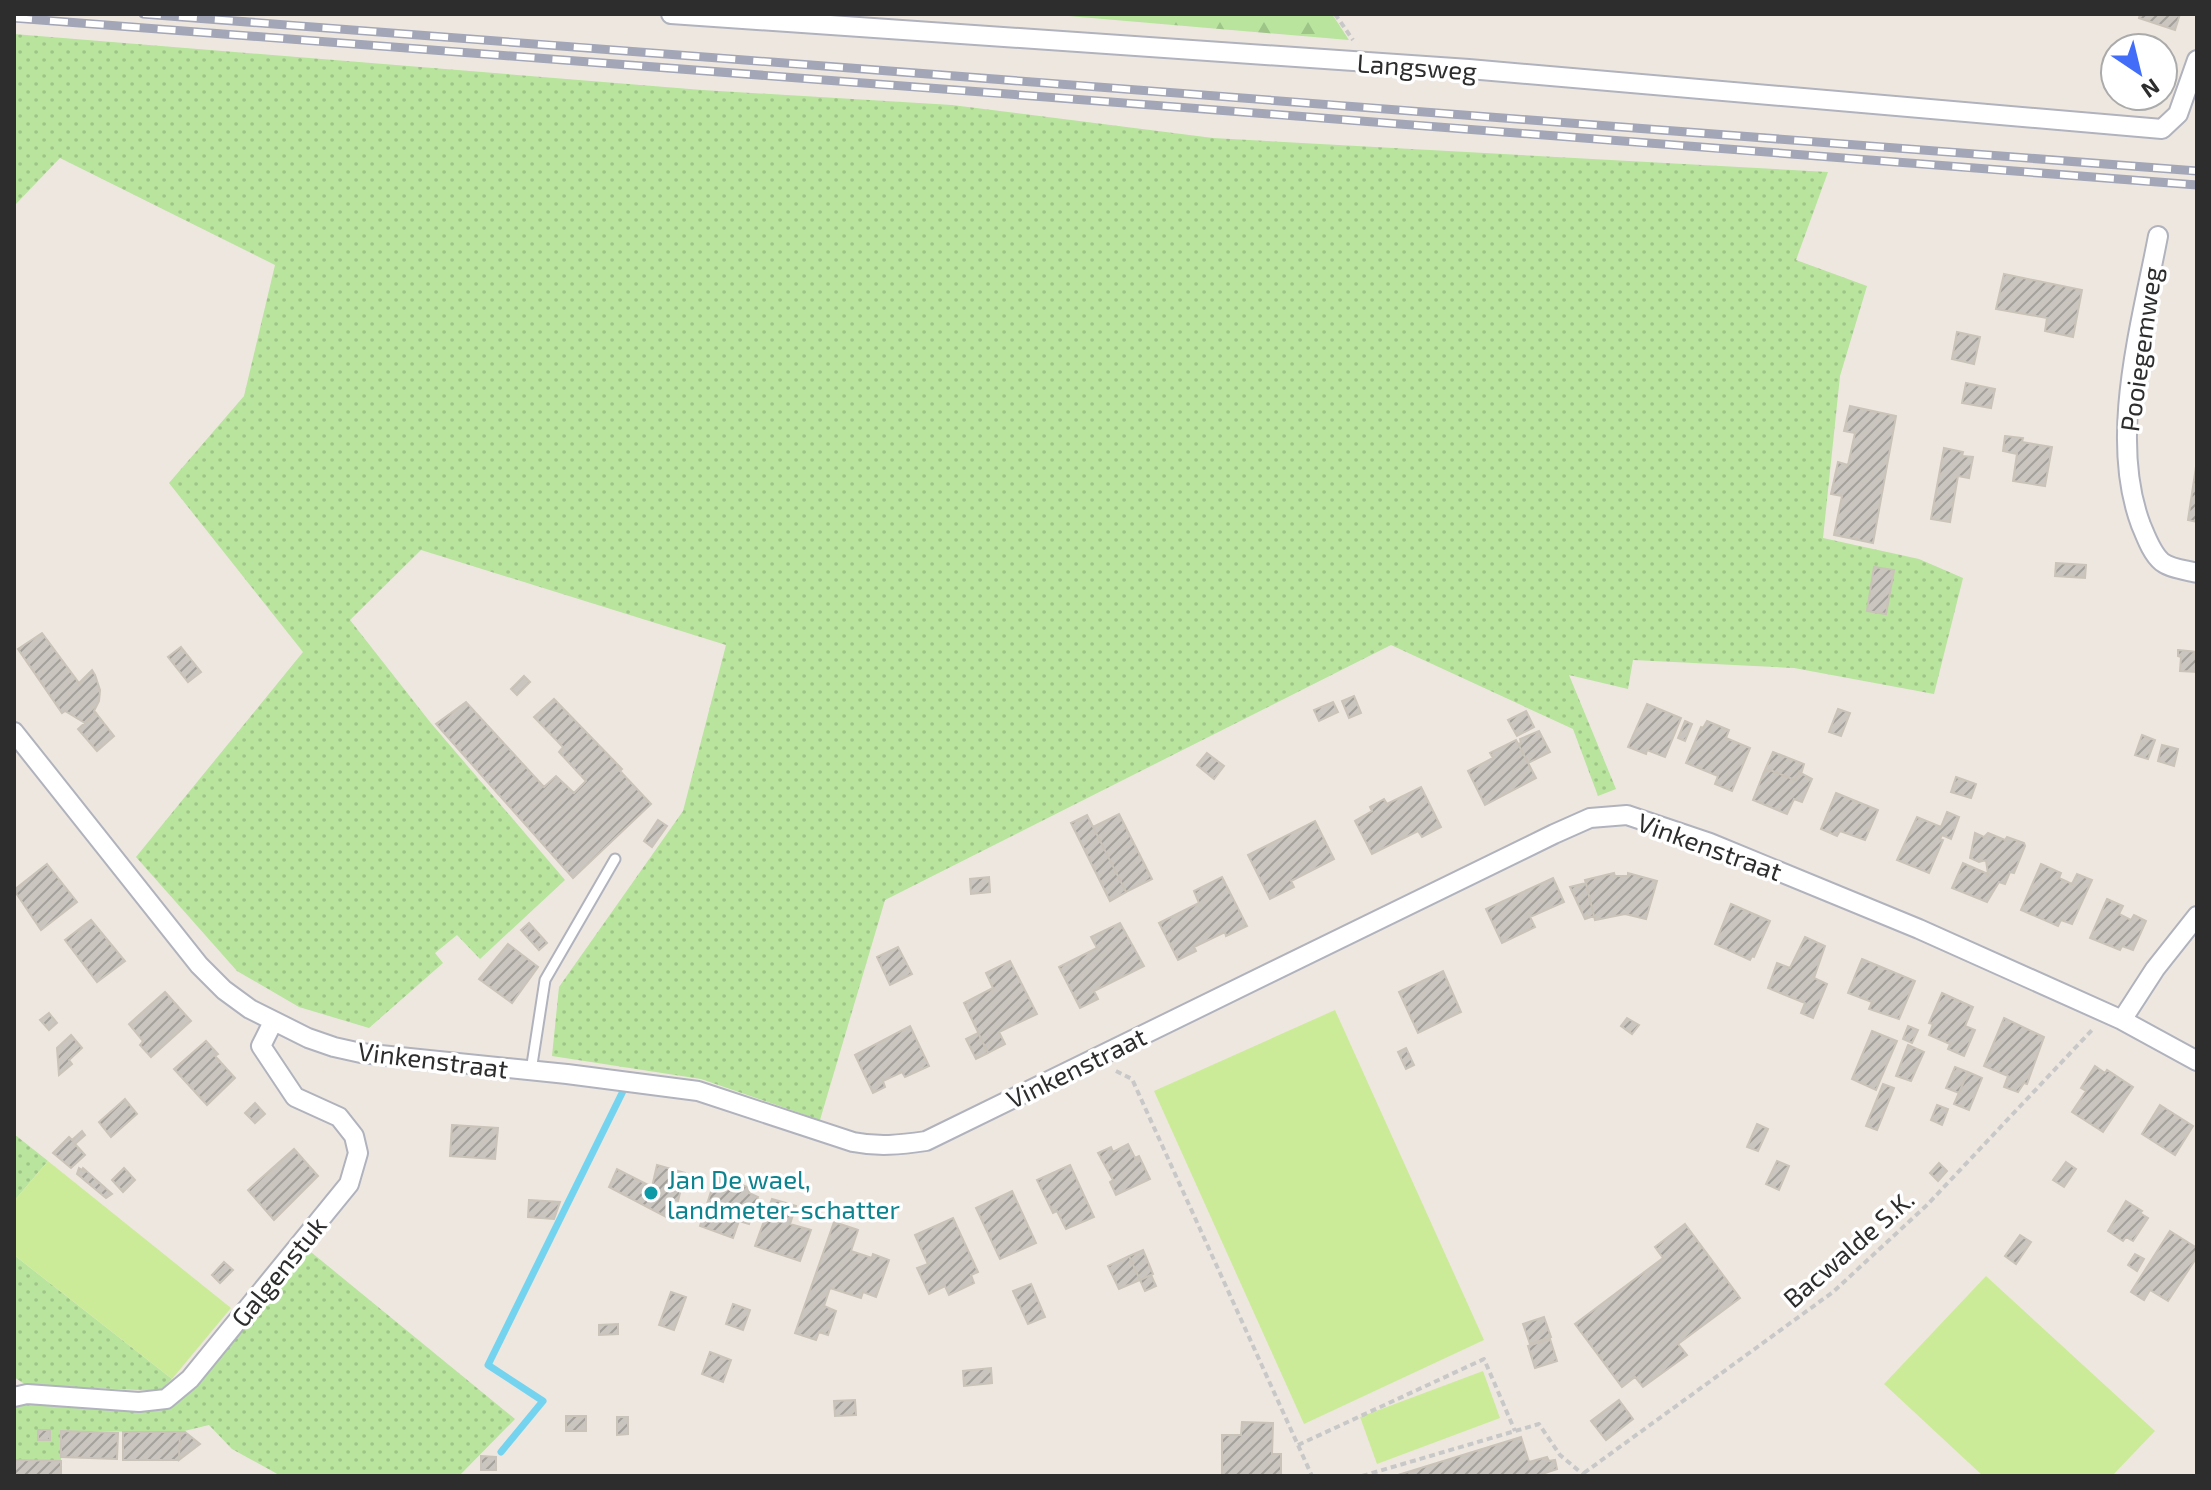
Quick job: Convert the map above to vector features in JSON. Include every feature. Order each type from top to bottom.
[{"type":"street","name":"Langsweg","points":[[671,14],[1484,71],[2162,129],[2178,114],[2194,82]]},
{"type":"street","points":[[2194,82],[2197,60]]},
{"type":"street","name":"Pooiegemweg","points":[[2158,236],[2126,423],[2127,456],[2138,516],[2151,546],[2162,562],[2197,573]]},
{"type":"street","name":"Vinkenstraat","points":[[14,732],[199,965],[224,990],[273,1022],[308,1038],[361,1053],[698,1091],[853,1142],[874,1146],[926,1141],[1554,834],[1590,818],[1627,815],[1710,843],[1919,929],[2115,1017],[2197,1061]]},
{"type":"street","points":[[2115,1017],[2197,916]]},
{"type":"street","name":"Galgenstuk","points":[[14,1397],[27,1394],[139,1402],[166,1399],[190,1379],[349,1184],[358,1153],[354,1136],[339,1117],[295,1097],[261,1046],[273,1022]]},
{"type":"lane","points":[[531,1071],[545,980],[615,859]]},
{"type":"path","name":"Bacwalde S.K.","points":[[1584,1475],[1833,1292],[1927,1205],[2115,1017]]},
{"type":"path","points":[[1113,1069],[1132,1079],[1312,1476]]},
{"type":"path","points":[[1298,1445],[1484,1359],[1515,1431]]},
{"type":"path","points":[[1362,1476],[1539,1424],[1560,1455],[1584,1475]]},
{"type":"green space","points":[[1045,14],[1332,14],[1349,40]]},
{"type":"green space","points":[[14,34],[702,90],[952,105],[1213,138],[1828,172],[1796,260],[1867,286],[1840,376],[1823,538],[1919,559],[1963,578],[1934,694],[1794,668],[1633,660],[1628,689],[1569,675],[1616,789],[1598,796],[1573,729],[1391,645],[885,900],[820,1120],[701,1079],[552,1056],[559,987],[683,811],[726,645],[421,550],[350,620],[430,722],[565,880],[480,959],[457,935],[435,953],[443,963],[369,1028],[299,1007],[237,971],[136,857],[303,652],[169,483],[244,396],[275,265],[60,158],[14,206]]},
{"type":"green space","points":[[1335,1010],[1484,1340],[1304,1424],[1154,1091]]},
{"type":"green space","points":[[14,1134],[48,1161],[14,1201]]},
{"type":"green space","points":[[48,1161],[231,1308],[172,1379],[14,1255],[14,1201]]},
{"type":"green space","points":[[306,1248],[515,1419],[459,1476],[281,1476],[232,1449],[209,1425],[180,1432],[61,1431],[61,1461],[14,1460],[14,1404],[21,1401],[158,1409],[181,1399]]},
{"type":"green space","points":[[14,1255],[172,1379],[160,1391],[26,1385],[14,1377]]},
{"type":"green space","points":[[1986,1276],[2155,1431],[2112,1476],[1983,1476],[1884,1384]]},
{"type":"green space","points":[[1483,1371],[1500,1418],[1377,1464],[1360,1417]]},
{"type":"building","points":[[2140,14],[2180,14],[2175,30],[2139,18]]},
{"type":"building","points":[[2004,274],[2082,290],[2073,337],[2045,331],[2047,318],[1996,309]]},
{"type":"building","points":[[1957,332],[1980,337],[1974,364],[1952,359]]},
{"type":"building","points":[[1966,383],[1995,389],[1991,408],[1962,403]]},
{"type":"building","points":[[1850,406],[1896,416],[1873,543],[1834,535],[1842,496],[1831,494],[1838,462],[1848,465],[1855,433],[1844,431]]},
{"type":"building","points":[[2005,436],[2052,447],[2045,486],[2013,481],[2017,454],[2003,451]]},
{"type":"building","points":[[1944,448],[1973,457],[1969,478],[1958,476],[1950,522],[1931,519]]},
{"type":"building","points":[[2197,460],[2197,522],[2188,520]]},
{"type":"building","points":[[2056,563],[2086,565],[2085,578],[2055,576]]},
{"type":"building","points":[[1874,567],[1894,570],[1886,614],[1867,611]]},
{"type":"building","points":[[42,633],[79,683],[92,670],[95,675],[100,690],[99,701],[94,711],[96,713],[85,723],[65,711],[62,713],[18,649]]},
{"type":"building","points":[[181,647],[201,672],[188,682],[168,657]]},
{"type":"building","points":[[2178,650],[2197,652],[2197,672],[2180,671]]},
{"type":"building","points":[[524,676],[530,682],[517,695],[511,689]]},
{"type":"building","points":[[1354,696],[1361,713],[1349,718],[1342,701]]},
{"type":"building","points":[[554,699],[622,769],[620,771],[651,804],[573,878],[436,724],[466,702],[544,787],[556,776],[574,793],[586,781],[559,752],[563,747],[534,717]]},
{"type":"building","points":[[1333,702],[1338,712],[1319,721],[1314,710]]},
{"type":"building","points":[[1647,704],[1681,718],[1665,757],[1628,747]]},
{"type":"building","points":[[1838,709],[1850,713],[1841,736],[1829,732]]},
{"type":"building","points":[[1526,711],[1534,727],[1517,736],[1508,720]]},
{"type":"building","points":[[96,713],[114,736],[97,751],[78,729]]},
{"type":"building","points":[[1685,721],[1692,724],[1685,741],[1678,738]]},
{"type":"building","points":[[1707,721],[1729,730],[1726,738],[1750,748],[1732,791],[1715,784],[1718,776],[1686,763],[1701,727]]},
{"type":"building","points":[[1539,731],[1550,752],[1528,763],[1518,744],[1521,743],[1520,739]]},
{"type":"building","points":[[2142,735],[2155,740],[2148,759],[2135,755]]},
{"type":"building","points":[[1516,740],[1536,778],[1485,805],[1468,771],[1493,758],[1490,753]]},
{"type":"building","points":[[2162,745],[2178,749],[2174,766],[2158,761]]},
{"type":"building","points":[[1773,752],[1804,764],[1795,780],[1770,770],[1764,772]]},
{"type":"building","points":[[1207,753],[1224,766],[1214,779],[1197,765]]},
{"type":"building","points":[[1770,770],[1795,780],[1799,772],[1812,779],[1802,802],[1794,799],[1787,814],[1753,800],[1764,772]]},
{"type":"building","points":[[1956,777],[1976,784],[1971,798],[1951,792]]},
{"type":"building","points":[[1421,787],[1441,827],[1422,837],[1418,831],[1372,854],[1355,821],[1384,799],[1387,804]]},
{"type":"building","points":[[1836,793],[1878,810],[1865,840],[1840,831],[1837,836],[1821,829]]},
{"type":"building","points":[[1947,812],[1959,817],[1951,839],[1942,835],[1940,839],[1943,840],[1929,873],[1897,860],[1917,817],[1941,827]]},
{"type":"building","points":[[1119,814],[1152,879],[1126,892],[1093,827]]},
{"type":"building","points":[[1087,815],[1126,892],[1110,901],[1071,823]]},
{"type":"building","points":[[658,820],[667,826],[652,847],[644,841]]},
{"type":"building","points":[[1315,821],[1334,859],[1291,881],[1294,887],[1270,899],[1248,855]]},
{"type":"building","points":[[1975,833],[1984,837],[1988,833],[2005,840],[2007,837],[2025,846],[2014,873],[2010,872],[2005,884],[1999,882],[1987,902],[1952,888],[1963,863],[1988,874],[1986,860],[1979,862],[1970,858]]},
{"type":"building","points":[[47,864],[77,902],[41,930],[14,890]]},
{"type":"building","points":[[2041,864],[2061,873],[2059,878],[2072,884],[2077,874],[2092,880],[2072,924],[2061,920],[2058,926],[2021,910]]},
{"type":"building","points":[[1614,873],[1615,876],[1628,876],[1628,873],[1657,881],[1646,919],[1625,914],[1595,920],[1585,880]]},
{"type":"building","points":[[989,877],[990,892],[971,894],[970,879]]},
{"type":"building","points":[[1222,877],[1247,926],[1226,936],[1225,932],[1194,947],[1196,951],[1178,960],[1159,923],[1199,903],[1194,891]]},
{"type":"building","points":[[1553,878],[1564,902],[1530,917],[1535,927],[1502,943],[1486,909]]},
{"type":"building","points":[[1586,883],[1594,916],[1585,919],[1570,887]]},
{"type":"building","points":[[2107,899],[2123,906],[2119,914],[2131,920],[2134,915],[2146,921],[2133,950],[2122,946],[2120,950],[2090,938]]},
{"type":"building","points":[[1731,904],[1770,921],[1750,960],[1715,944]]},
{"type":"building","points":[[91,920],[125,961],[97,982],[65,940]]},
{"type":"building","points":[[529,923],[547,943],[539,950],[521,930]]},
{"type":"building","points":[[1120,923],[1144,966],[1094,991],[1098,999],[1080,1008],[1059,967],[1097,948],[1091,937]]},
{"type":"building","points":[[1805,937],[1825,946],[1814,978],[1827,984],[1813,1018],[1801,1013],[1805,1003],[1768,988],[1777,963],[1790,968]]},
{"type":"building","points":[[508,944],[538,967],[512,1003],[479,979]]},
{"type":"building","points":[[898,947],[912,974],[890,985],[877,957]]},
{"type":"building","points":[[1862,959],[1915,981],[1899,1019],[1869,1009],[1872,1002],[1848,993]]},
{"type":"building","points":[[1010,961],[1037,1014],[999,1032],[1005,1044],[988,1053],[964,1003],[993,988],[986,973]]},
{"type":"building","points":[[1443,971],[1461,1012],[1418,1033],[1399,992]]},
{"type":"building","points":[[165,992],[191,1021],[151,1057],[140,1045],[143,1041],[129,1024]]},
{"type":"building","points":[[1942,993],[1973,1007],[1965,1026],[1975,1030],[1964,1056],[1948,1049],[1950,1044],[1929,1035],[1933,1024],[1929,1023]]},
{"type":"building","points":[[49,1013],[57,1023],[49,1030],[40,1020]]},
{"type":"building","points":[[1627,1018],[1639,1025],[1632,1034],[1621,1026]]},
{"type":"building","points":[[2004,1018],[2044,1037],[2027,1084],[2024,1083],[2018,1092],[2004,1087],[2008,1076],[1984,1066]]},
{"type":"building","points":[[910,1026],[929,1066],[905,1077],[902,1072],[883,1081],[885,1087],[873,1093],[855,1055]]},
{"type":"building","points":[[1908,1026],[1918,1030],[1912,1043],[1903,1039]]},
{"type":"building","points":[[1872,1031],[1897,1041],[1876,1090],[1852,1079]]},
{"type":"building","points":[[978,1033],[988,1053],[976,1059],[966,1039]]},
{"type":"building","points":[[71,1035],[82,1048],[69,1060],[72,1064],[59,1075],[57,1048]]},
{"type":"building","points":[[206,1041],[235,1078],[207,1105],[174,1069]]},
{"type":"building","points":[[1908,1045],[1924,1052],[1911,1081],[1896,1076]]},
{"type":"building","points":[[1406,1048],[1414,1065],[1406,1069],[1398,1052]]},
{"type":"building","points":[[2095,1066],[2133,1087],[2103,1132],[2072,1112],[2086,1091],[2081,1088]]},
{"type":"building","points":[[1955,1067],[1968,1072],[1959,1093],[1946,1088]]},
{"type":"building","points":[[1968,1072],[1982,1078],[1969,1110],[1954,1104]]},
{"type":"building","points":[[1883,1084],[1894,1088],[1877,1130],[1866,1126]]},
{"type":"building","points":[[125,1099],[137,1114],[111,1137],[99,1122]]},
{"type":"building","points":[[255,1103],[265,1114],[255,1123],[245,1113]]},
{"type":"building","points":[[1937,1105],[1948,1109],[1942,1125],[1931,1120]]},
{"type":"building","points":[[2160,1105],[2193,1126],[2175,1155],[2142,1134]]},
{"type":"building","points":[[1757,1124],[1768,1129],[1758,1151],[1747,1147]]},
{"type":"building","points":[[452,1125],[498,1128],[495,1159],[450,1156]]},
{"type":"building","points":[[82,1131],[85,1135],[75,1144],[85,1155],[71,1168],[53,1153],[69,1137],[72,1140]]},
{"type":"building","points":[[1128,1144],[1135,1158],[1139,1156],[1150,1179],[1116,1195],[1110,1182],[1113,1180],[1098,1153],[1111,1147],[1113,1152]]},
{"type":"building","points":[[294,1149],[318,1176],[274,1220],[248,1190]]},
{"type":"building","points":[[1777,1161],[1789,1166],[1779,1190],[1766,1184]]},
{"type":"building","points":[[2066,1162],[2076,1169],[2064,1187],[2053,1180]]},
{"type":"building","points":[[1939,1163],[1947,1171],[1938,1181],[1930,1173]]},
{"type":"building","name":"Jan De wael, landmeter-schatter","points":[[657,1165],[685,1173],[678,1201],[674,1200],[666,1217],[609,1187],[617,1169],[652,1187]]},
{"type":"building","points":[[1070,1165],[1094,1217],[1066,1229],[1057,1211],[1053,1213],[1037,1180]]},
{"type":"building","points":[[79,1168],[83,1168],[112,1194],[106,1198],[77,1174]]},
{"type":"building","points":[[124,1168],[135,1180],[123,1192],[112,1180]]},
{"type":"building","points":[[716,1176],[750,1188],[749,1193],[758,1197],[749,1224],[739,1221],[733,1238],[700,1226]]},
{"type":"building","points":[[1012,1191],[1036,1243],[1000,1259],[976,1208]]},
{"type":"building","points":[[772,1199],[796,1206],[790,1224],[811,1230],[800,1261],[755,1246]]},
{"type":"building","points":[[529,1200],[560,1202],[554,1219],[528,1217]]},
{"type":"building","points":[[2126,1201],[2148,1218],[2133,1241],[2126,1237],[2123,1241],[2108,1231]]},
{"type":"building","points":[[953,1218],[978,1272],[971,1275],[974,1283],[949,1295],[945,1286],[929,1294],[917,1268],[928,1264],[915,1235]]},
{"type":"building","points":[[834,1222],[858,1230],[851,1251],[889,1260],[876,1297],[863,1292],[861,1298],[830,1288],[824,1306],[836,1311],[828,1335],[819,1332],[816,1340],[795,1333]]},
{"type":"building","points":[[1685,1224],[1740,1298],[1678,1344],[1687,1355],[1643,1387],[1635,1377],[1622,1387],[1575,1324],[1663,1258],[1655,1247]]},
{"type":"building","points":[[2170,1231],[2197,1248],[2197,1257],[2168,1301],[2150,1290],[2144,1300],[2131,1292]]},
{"type":"building","points":[[2020,1235],[2031,1242],[2016,1264],[2005,1256]]},
{"type":"building","points":[[1143,1250],[1153,1274],[1140,1280],[1129,1256]]},
{"type":"building","points":[[2135,1254],[2144,1259],[2137,1271],[2128,1265]]},
{"type":"building","points":[[1129,1256],[1140,1280],[1119,1289],[1108,1266]]},
{"type":"building","points":[[224,1262],[233,1270],[220,1283],[212,1275]]},
{"type":"building","points":[[1151,1275],[1156,1286],[1145,1291],[1140,1280]]},
{"type":"building","points":[[1031,1284],[1045,1317],[1028,1324],[1013,1291]]},
{"type":"building","points":[[671,1292],[686,1297],[674,1330],[659,1325]]},
{"type":"building","points":[[733,1304],[750,1310],[743,1330],[726,1324]]},
{"type":"building","points":[[1544,1317],[1551,1337],[1530,1344],[1523,1324]]},
{"type":"building","points":[[618,1324],[618,1334],[599,1335],[599,1325]]},
{"type":"building","points":[[1550,1339],[1557,1361],[1535,1368],[1528,1346]]},
{"type":"building","points":[[710,1352],[731,1360],[723,1382],[702,1374]]},
{"type":"building","points":[[991,1368],[992,1383],[964,1386],[963,1371]]},
{"type":"building","points":[[855,1400],[856,1415],[835,1416],[834,1401]]},
{"type":"building","points":[[1619,1400],[1633,1419],[1606,1440],[1591,1421]]},
{"type":"building","points":[[566,1416],[586,1416],[586,1431],[566,1431]]},
{"type":"building","points":[[617,1417],[628,1417],[628,1434],[617,1435]]},
{"type":"building","points":[[1242,1422],[1273,1423],[1272,1454],[1281,1454],[1281,1476],[1222,1476],[1222,1435],[1241,1435]]},
{"type":"building","points":[[38,1430],[50,1430],[50,1440],[38,1440]]},
{"type":"building","points":[[61,1431],[118,1433],[117,1459],[61,1457]]},
{"type":"building","points":[[123,1432],[180,1432],[179,1460],[123,1460]]},
{"type":"building","points":[[180,1432],[185,1432],[200,1444],[179,1460]]},
{"type":"building","points":[[1521,1437],[1529,1462],[1547,1457],[1549,1461],[1555,1460],[1557,1469],[1536,1476],[1398,1475]]},
{"type":"building","points":[[481,1456],[496,1457],[496,1470],[481,1470]]},
{"type":"building","points":[[14,1460],[61,1461],[61,1476],[14,1476]]},
{"type":"waterway","points":[[501,1452],[543,1401],[488,1365],[627,1083]]},
{"type":"railway","points":[[143,14],[2197,171]]},
{"type":"railway","points":[[14,18],[2197,185]]},
{"type":"place","name":"Jan De wael, landmeter-schatter","points":[[651,1193]]}]
